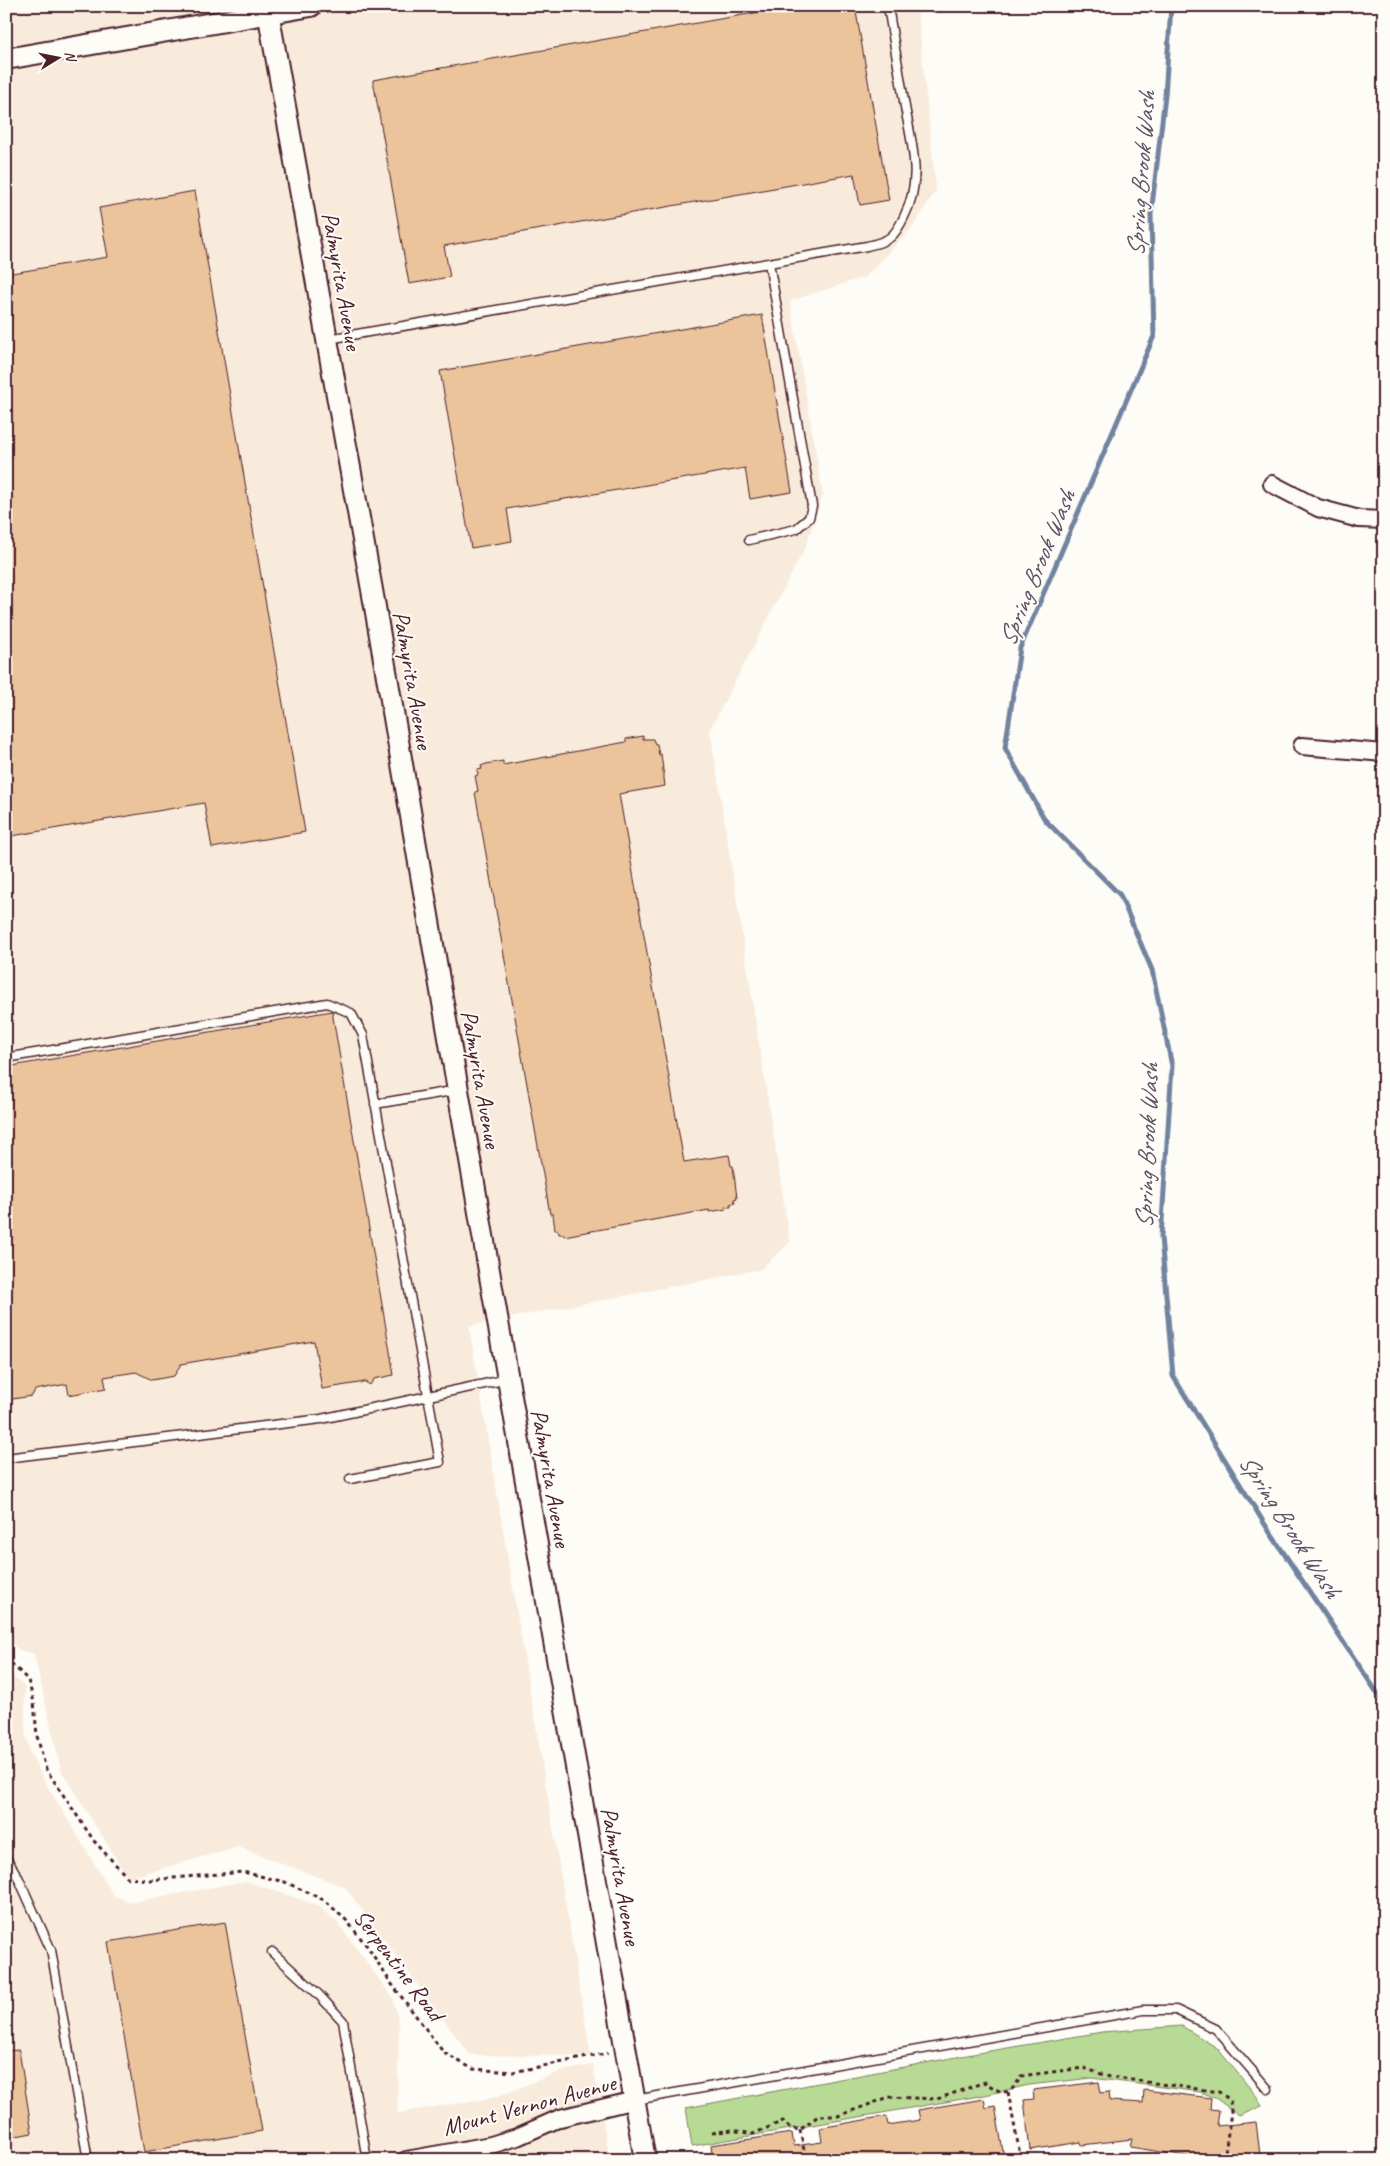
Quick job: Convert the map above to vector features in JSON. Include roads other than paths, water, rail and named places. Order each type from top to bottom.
[{"type":"street","points":[[6,59],[268,10],[311,6]]},
{"type":"street","name":"Palmyrita Avenue","points":[[268,10],[645,2160]]},
{"type":"street","points":[[1272,484],[1318,508],[1359,518],[1384,520]]},
{"type":"street","points":[[1302,746],[1384,753]]},
{"type":"street","name":"Mount Vernon Avenue","points":[[406,2160],[491,2145],[517,2137],[560,2118],[635,2100]]},
{"type":"lane","points":[[327,339],[769,263],[884,242],[892,238],[912,202],[916,172],[888,6]]},
{"type":"lane","points":[[749,540],[796,529],[809,518],[812,506],[769,263]]},
{"type":"lane","points":[[6,1058],[327,1003],[351,1013],[362,1036],[430,1397],[440,1462],[350,1479]]},
{"type":"lane","points":[[375,1104],[458,1090]]},
{"type":"lane","points":[[6,1458],[321,1419],[508,1379]]},
{"type":"lane","points":[[6,1858],[18,1876],[51,1950],[88,2160]]},
{"type":"lane","points":[[272,1952],[318,1994],[343,2021],[367,2160]]},
{"type":"lane","points":[[635,2100],[1143,2010],[1176,2010],[1216,2029],[1268,2088]]},
{"type":"waterway","name":"Spring Brook Wash","points":[[1171,6],[1165,96],[1151,214],[1154,336],[1020,648],[1005,748],[1045,820],[1120,895],[1152,970],[1172,1066],[1161,1237],[1173,1376],[1269,1531],[1384,1703]]}]
